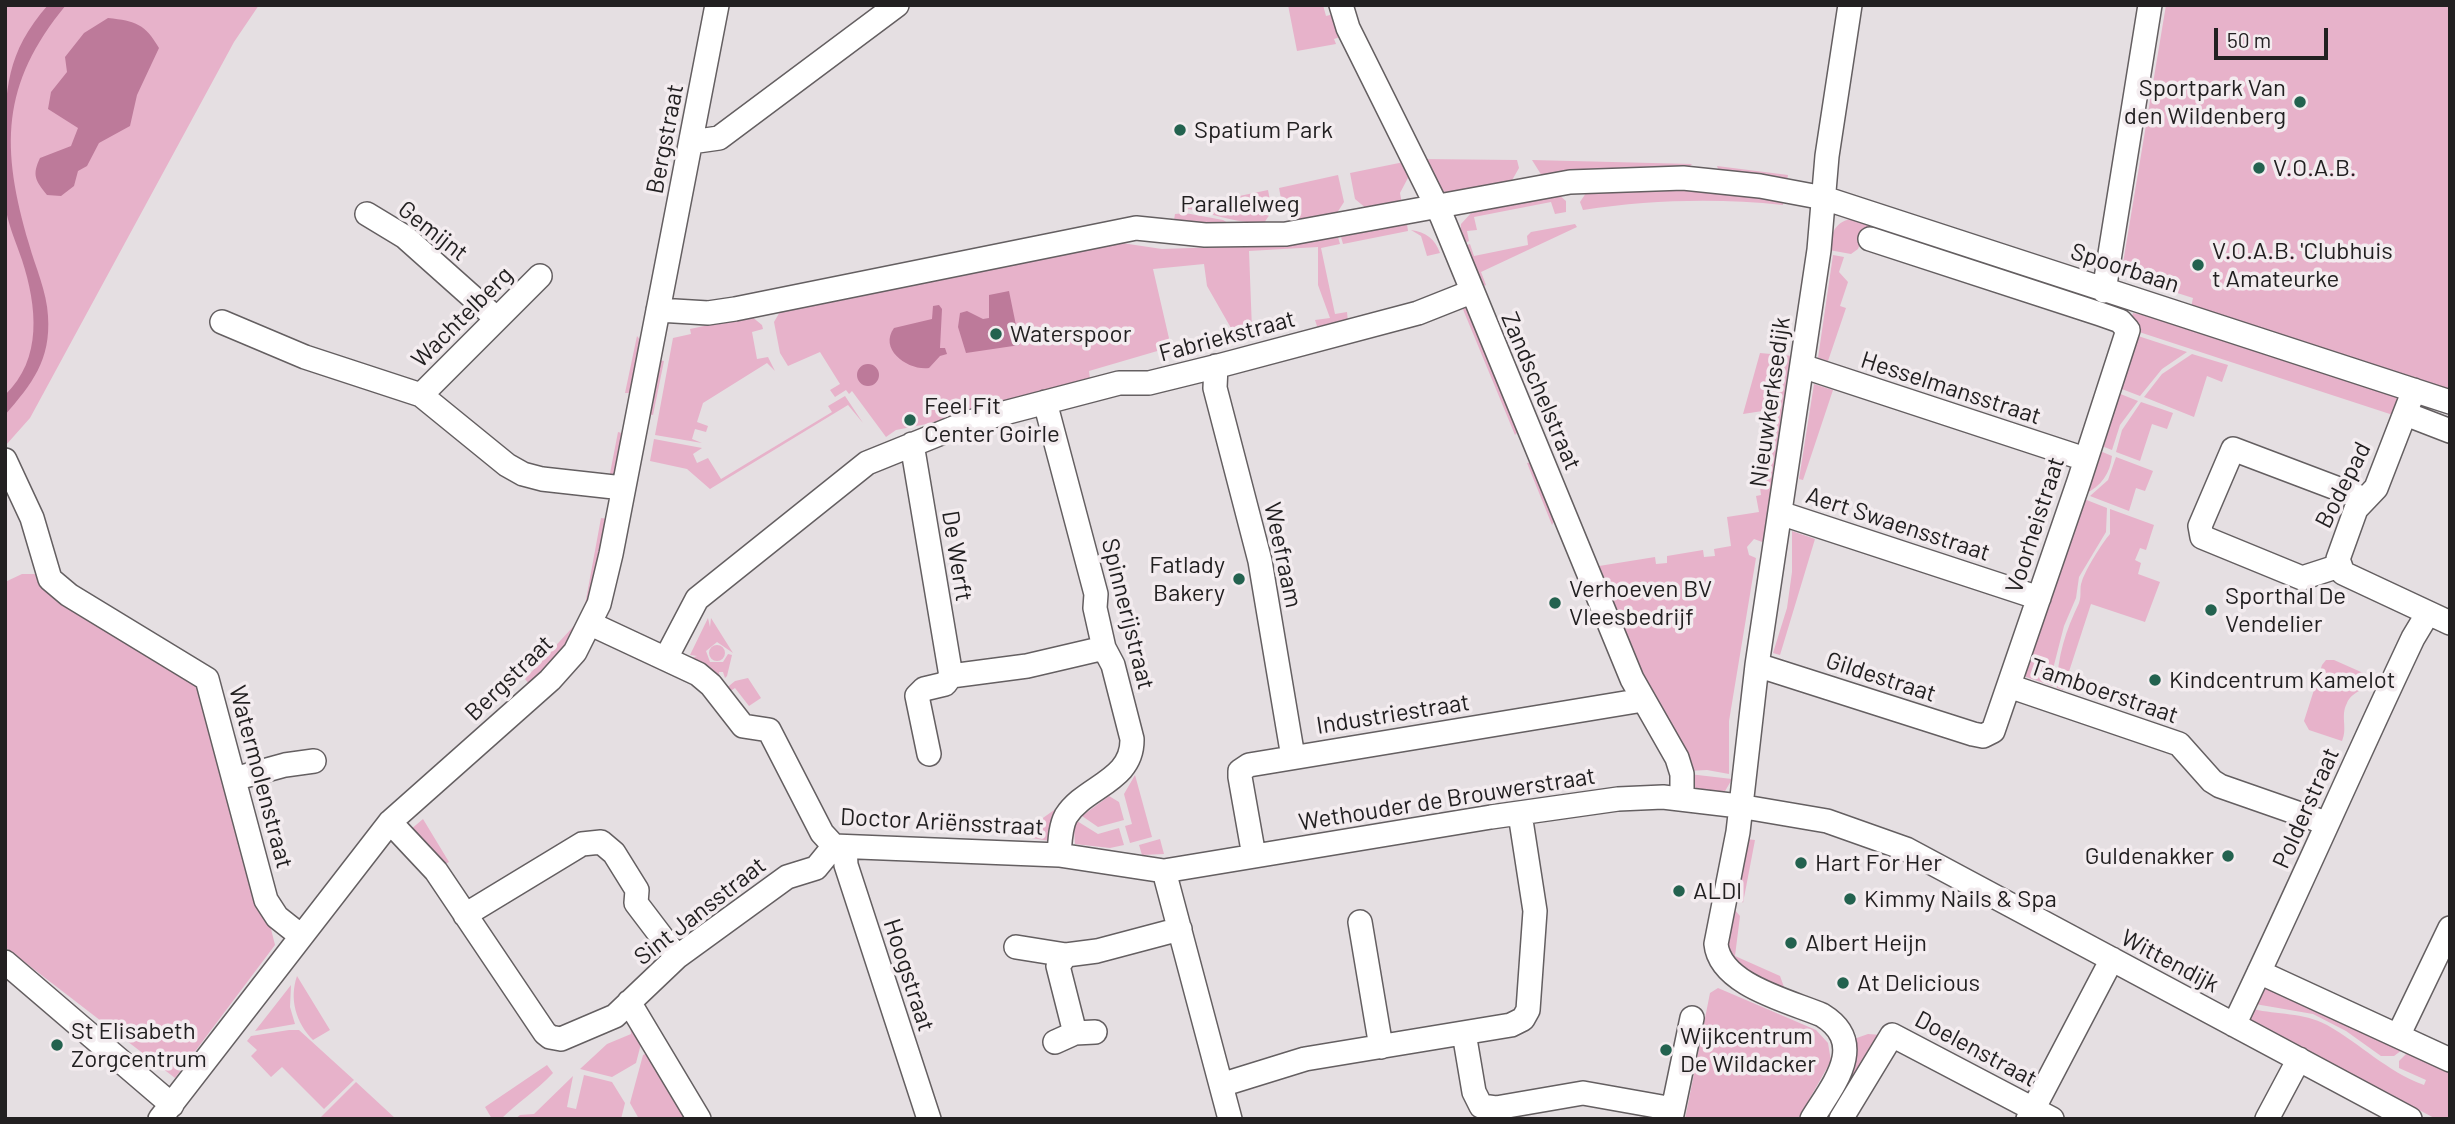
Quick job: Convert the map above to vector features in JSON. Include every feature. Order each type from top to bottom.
[{"type":"street","name":"Bergstraat","points":[[166,1112],[390,822],[550,680],[575,652],[591,624],[602,591],[623,488],[717,5]]},
{"type":"street","points":[[691,142],[719,138],[897,5]]},
{"type":"street","name":"Zandschelstraat","points":[[1341,5],[1348,28],[1435,207],[1643,700],[1677,758],[1682,774],[1682,799]]},
{"type":"street","name":"Nieuwkerksedijk","points":[[1812,1119],[1843,1066],[1845,1050],[1842,1036],[1831,1020],[1822,1014],[1734,977],[1724,969],[1717,953],[1802,366],[1850,5]]},
{"type":"street","points":[[2104,291],[2150,5]]},
{"type":"street","name":"Parallelweg","points":[[658,310],[708,313],[736,309],[1136,228],[1205,235],[1286,234],[1570,182],[1642,178],[1719,181],[1824,198]]},
{"type":"street","name":"Spoorbaan","points":[[1824,198],[2450,402]]},
{"type":"street","name":"Gemijnt","points":[[367,214],[405,237],[496,319]]},
{"type":"street","name":"Spoorbaan","points":[[1870,239],[2110,317],[2126,325],[2127,330]]},
{"type":"street","name":"Wachtelberg","points":[[421,395],[540,276]]},
{"type":"street","name":"Fabriekstraat","points":[[666,657],[697,599],[867,463],[966,423],[1119,383],[1149,383],[1216,366],[1418,313],[1471,292]]},
{"type":"street","points":[[222,322],[305,357],[421,395],[507,465],[523,474],[623,488]]},
{"type":"street","name":"Voorheistraat","points":[[1989,734],[1998,720],[2127,330]]},
{"type":"street","name":"Weefraam","points":[[1216,366],[1215,388],[1260,561],[1293,757]]},
{"type":"street","name":"Hesselmansstraat","points":[[1802,366],[2085,459]]},
{"type":"street","name":"Bodepad","points":[[2414,390],[2376,488],[2356,509],[2344,539],[2339,566],[2343,573],[2354,579],[2450,623]]},
{"type":"street","name":"Spinnerijstraat","points":[[1045,402],[1096,594],[1095,608],[1104,648],[1113,665],[1132,739],[1132,752],[1115,777],[1071,809],[1064,820],[1059,855]]},
{"type":"street","points":[[2406,414],[2450,431]]},
{"type":"street","name":"De Werft","points":[[912,444],[951,676]]},
{"type":"street","points":[[2339,566],[2302,578],[2202,537],[2200,526],[2233,449],[2365,499]]},
{"type":"street","name":"Watermolenstraat","points":[[5,460],[32,518],[50,579],[69,596],[207,679],[266,900],[277,917],[302,936]]},
{"type":"street","name":"Aert Swaensstraat","points":[[1780,513],[2039,598]]},
{"type":"street","name":"Polderstraat","points":[[2234,1024],[2305,878],[2326,823],[2413,638],[2428,613]]},
{"type":"street","name":"Doctor Ariënsstraat","points":[[591,624],[666,657],[711,685],[743,726],[769,730],[827,841],[839,846],[1059,855],[1164,871]]},
{"type":"street","points":[[929,754],[917,696],[924,689],[945,684],[951,676],[1027,666],[1104,648]]},
{"type":"street","name":"Gildestraat","points":[[1757,665],[1973,734],[1989,734]]},
{"type":"street","name":"Tamboerstraat","points":[[2009,686],[2179,744],[2220,786],[2326,823]]},
{"type":"street","name":"Industriestraat","points":[[1254,856],[1240,771],[1249,765],[1643,700]]},
{"type":"street","points":[[234,779],[285,765],[314,761]]},
{"type":"street","name":"Wethouder de Brouwerstraat","points":[[1164,871],[1627,798],[1682,799],[1739,806]]},
{"type":"street","name":"Wittendijk","points":[[1739,806],[1827,821],[1906,849],[2410,1119]]},
{"type":"street","points":[[1221,1086],[1304,1059],[1511,1025],[1523,1019],[1528,1010],[1535,911],[1520,814]]},
{"type":"street","points":[[390,822],[436,870],[467,918],[582,844],[601,842],[614,853],[636,890],[636,903],[677,957]]},
{"type":"street","name":"Sint Jansstraat","points":[[467,918],[545,1033],[550,1038],[561,1039],[615,1016],[677,957],[787,877],[816,868],[839,846]]},
{"type":"street","name":"Hoogstraat","points":[[839,846],[929,1119]]},
{"type":"street","points":[[1164,871],[1230,1119]]},
{"type":"street","points":[[1360,922],[1381,1047]]},
{"type":"street","points":[[2398,1036],[2450,928]]},
{"type":"street","points":[[1016,947],[1066,955],[1097,951],[1180,929]]},
{"type":"street","points":[[1066,955],[1058,966],[1075,1036]]},
{"type":"street","points":[[2038,1115],[2112,960]]},
{"type":"street","points":[[5,962],[166,1112]]},
{"type":"street","name":"Wittendijk","points":[[2259,972],[2450,1060]]},
{"type":"street","points":[[629,1002],[699,1119]]},
{"type":"street","points":[[1464,1033],[1474,1092],[1480,1106],[1496,1108],[1583,1093],[1672,1114],[1692,1018]]},
{"type":"street","name":"Doelenstraat","points":[[1841,1119],[1892,1035],[2038,1115]]},
{"type":"street","points":[[2267,1119],[2299,1059]]},
{"type":"shaded area","points":[[5,5],[259,5],[234,42],[30,418],[6,445]]},
{"type":"shaded area","points":[[48,5],[66,5],[44,34],[28,63],[18,90],[12,119],[11,147],[20,209],[45,298],[48,332],[38,370],[24,393],[5,415],[5,395],[26,365],[33,331],[31,295],[5,203],[6,108],[16,56],[34,23]]},
{"type":"shaded area","points":[[1288,5],[1323,5],[1326,16],[1334,14],[1343,36],[1334,39],[1336,44],[1297,51]]},
{"type":"shaded area","name":"Sportpark Van den Wildenberg","points":[[2166,5],[2450,5],[2450,392],[2191,307],[2193,298],[2121,275]]},
{"type":"shaded area","points":[[108,18],[139,25],[159,48],[137,95],[130,126],[99,143],[87,166],[78,171],[74,186],[61,196],[47,195],[36,177],[40,158],[71,146],[78,128],[48,109],[51,92],[67,72],[65,57],[84,33]]},
{"type":"shaded area","points":[[1420,159],[1517,160],[1519,168],[1511,182],[1440,196]]},
{"type":"shaded area","points":[[1532,160],[1692,164],[1689,167],[1590,170],[1542,176]]},
{"type":"shaded area","points":[[1404,162],[1410,174],[1400,193],[1402,204],[1367,209],[1355,199],[1350,173]]},
{"type":"shaded area","points":[[1717,166],[1788,175],[1787,181],[1719,171]]},
{"type":"shaded area","points":[[1338,175],[1344,202],[1335,216],[1297,221],[1283,209],[1279,188]]},
{"type":"shaded area","points":[[1691,189],[1783,200],[1783,205],[1683,201],[1583,210],[1580,202],[1588,190]]},
{"type":"shaded area","points":[[1268,190],[1272,211],[1264,223],[1243,222],[1182,208]]},
{"type":"shaded area","points":[[1559,195],[1566,201],[1566,212],[1555,214],[1551,202],[1474,217],[1477,230],[1467,231],[1469,241],[1459,246],[1461,224],[1473,211]]},
{"type":"shaded area","points":[[1185,213],[1223,220],[1228,223],[1227,228],[1174,220],[1175,214]]},
{"type":"shaded area","points":[[1851,219],[2031,274],[2075,294],[1863,237],[1858,249],[1851,254],[1829,250],[1834,230]]},
{"type":"shaded area","points":[[1407,224],[1408,231],[1343,244],[1341,237]]},
{"type":"shaded area","points":[[1575,224],[1577,227],[1481,272],[1486,285],[1482,287],[1460,248],[1470,244],[1474,256],[1528,245],[1527,236],[1531,232]]},
{"type":"shaded area","points":[[1411,230],[1429,237],[1440,253],[1427,256],[1421,236]]},
{"type":"shaded area","name":"Waterspoor","points":[[1338,237],[1340,244],[1321,248],[1335,314],[1347,312],[1348,322],[1319,332],[1315,320],[1330,318],[1318,285],[1318,247],[1249,251],[1252,330],[1235,335],[1207,286],[1204,264],[1153,269],[1171,347],[1089,371],[1090,379],[947,416],[947,420],[896,430],[886,437],[852,391],[849,394],[846,390],[835,397],[830,390],[840,384],[820,352],[788,366],[780,353],[774,322],[781,310],[1115,242],[1162,249],[1276,245]]},
{"type":"shaded area","points":[[1833,255],[1844,257],[1839,272],[1848,282],[1840,306],[1846,308],[1828,361],[1818,358]]},
{"type":"shaded area","points":[[1009,291],[1020,345],[966,353],[958,327],[960,313],[967,311],[983,319],[989,318],[989,295]]},
{"type":"shaded area","points":[[939,305],[942,309],[940,348],[945,348],[947,354],[940,356],[929,368],[905,362],[893,351],[890,344],[894,328],[932,319],[933,306]]},
{"type":"shaded area","points":[[1462,307],[1470,310],[1519,431],[1515,435]]},
{"type":"shaded area","points":[[2133,313],[2172,321],[2397,397],[2396,416],[2133,330],[2136,322],[2131,319]]},
{"type":"shaded area","points":[[751,316],[763,329],[752,332],[757,359],[768,357],[775,371],[767,363],[703,403],[697,422],[708,426],[706,432],[695,429],[692,439],[702,443],[655,435],[673,338],[691,334],[690,329]]},
{"type":"shaded area","points":[[2132,334],[2187,352],[2162,369],[2140,396],[2114,386]]},
{"type":"shaded area","points":[[637,336],[642,342],[632,393],[625,393]]},
{"type":"shaded area","points":[[1760,353],[1793,356],[1765,543],[1754,539],[1747,547],[1749,555],[1756,558],[1729,721],[1729,774],[1707,770],[1688,771],[1606,600],[1609,591],[1599,566],[1655,557],[1656,564],[1667,563],[1667,556],[1703,550],[1704,557],[1715,556],[1714,549],[1731,546],[1727,517],[1759,512],[1756,496],[1761,495],[1759,480],[1764,478],[1761,463],[1767,462],[1764,446],[1769,445],[1767,429],[1772,428],[1769,410],[1743,414]]},
{"type":"shaded area","points":[[2192,354],[2228,365],[2222,382],[2207,376],[2194,417],[2144,397],[2162,374]]},
{"type":"shaded area","points":[[657,360],[664,361],[653,415],[647,414]]},
{"type":"shaded area","points":[[868,364],[876,367],[879,375],[876,383],[868,386],[860,383],[857,375],[860,367]]},
{"type":"shaded area","points":[[1814,384],[1833,390],[1803,480],[1799,479]]},
{"type":"shaded area","points":[[2113,391],[2138,401],[2120,425],[2112,450],[2094,443]]},
{"type":"shaded area","points":[[845,396],[863,423],[848,405],[710,489],[687,469],[650,461],[654,439],[702,448],[693,454],[697,463],[708,458],[721,479],[832,412],[828,406]]},
{"type":"shaded area","points":[[2141,402],[2173,413],[2167,429],[2152,424],[2140,461],[2116,452],[2122,430]]},
{"type":"shaded area","points":[[618,432],[625,434],[613,496],[606,494]]},
{"type":"shaded area","points":[[2093,448],[2112,456],[2111,462],[2104,479],[2085,494]]},
{"type":"shaded area","points":[[2116,457],[2153,471],[2145,491],[2136,488],[2129,511],[2090,496],[2108,480]]},
{"type":"shaded area","points":[[1532,462],[1556,518],[1552,525],[1527,463]]},
{"type":"shaded area","points":[[2079,497],[2107,508],[2106,532],[2079,577],[2076,598],[2064,626],[2054,665],[2053,686],[2026,677],[2024,671]]},
{"type":"shaded area","points":[[2110,509],[2154,525],[2146,550],[2140,548],[2135,560],[2141,563],[2138,574],[2160,582],[2145,622],[2091,604],[2063,690],[2057,688],[2063,644],[2079,603],[2084,576],[2110,534]]},
{"type":"shaded area","points":[[601,518],[608,519],[598,568],[583,613]]},
{"type":"shaded area","points":[[1792,531],[1815,539],[1780,655],[1773,653],[1787,608],[1792,572]]},
{"type":"shaded area","points":[[22,574],[35,574],[42,586],[191,677],[203,690],[274,925],[271,929],[275,945],[175,1078],[5,947],[5,582]]},
{"type":"shaded area","points":[[581,618],[564,648],[530,685],[525,679]]},
{"type":"shaded area","points":[[708,618],[710,627],[711,618],[733,653],[717,642],[706,651],[710,662],[723,662],[728,654],[732,655],[727,676],[725,678],[723,672],[719,672],[720,681],[688,659],[697,656],[690,655]]},
{"type":"shaded area","points":[[714,645],[720,645],[725,653],[723,659],[714,661],[709,656],[709,650]]},
{"type":"shaded area","points":[[2326,660],[2334,660],[2370,676],[2371,681],[2347,703],[2342,741],[2309,730],[2304,721]]},
{"type":"shaded area","points":[[748,678],[761,698],[749,706],[735,688],[726,694],[724,690],[735,681]]},
{"type":"shaded area","points":[[1689,774],[1732,779],[1724,793],[1696,789]]},
{"type":"shaded area","points":[[1135,775],[1152,837],[1130,843],[1125,826],[1132,824],[1124,794]]},
{"type":"shaded area","points":[[1109,796],[1119,802],[1124,820],[1098,827],[1082,816]]},
{"type":"shaded area","points":[[1057,808],[1061,811],[1050,841],[1025,837],[1023,832]]},
{"type":"shaded area","points":[[423,819],[449,862],[445,864],[410,830]]},
{"type":"shaded area","points":[[1077,821],[1098,834],[1119,828],[1124,845],[1110,848],[1075,844],[1074,829]]},
{"type":"shaded area","points":[[1160,839],[1164,854],[1142,855],[1139,845]]},
{"type":"shaded area","points":[[1746,839],[1755,840],[1743,903],[1737,892]]},
{"type":"shaded area","points":[[1734,909],[1740,916],[1735,956],[1780,976],[1784,987],[1766,982],[1739,966],[1733,959],[1727,942]]},
{"type":"shaded area","points":[[297,976],[330,1030],[313,1040],[298,1018],[294,1002]]},
{"type":"shaded area","points":[[291,985],[290,1007],[295,1024],[255,1031]]},
{"type":"shaded area","points":[[2263,986],[2406,1047],[2394,1056],[2381,1056],[2346,1031],[2313,1014],[2255,1004]]},
{"type":"shaded area","points":[[1718,988],[1816,1030],[1828,1043],[1831,1061],[1798,1119],[1685,1119],[1710,993]]},
{"type":"shaded area","points":[[2253,1009],[2299,1016],[2327,1025],[2386,1065],[2424,1085],[2426,1080],[2399,1068],[2399,1061],[2411,1049],[2450,1067],[2450,1119],[2436,1119],[2249,1019]]},
{"type":"shaded area","points":[[630,1025],[642,1040],[636,1063],[612,1077],[580,1069],[607,1044],[631,1034]]},
{"type":"shaded area","points":[[299,1030],[354,1080],[324,1109],[282,1067],[271,1077],[251,1056],[257,1050],[247,1041],[251,1036]]},
{"type":"shaded area","points":[[1868,1034],[1882,1035],[1834,1119],[1822,1119],[1854,1039]]},
{"type":"shaded area","points":[[649,1052],[689,1119],[639,1119],[630,1103],[643,1055]]},
{"type":"shaded area","points":[[547,1065],[553,1073],[547,1079],[501,1119],[492,1119],[485,1107]]},
{"type":"shaded area","points":[[584,1075],[612,1082],[625,1103],[621,1119],[515,1119],[520,1115],[534,1114],[573,1076],[567,1107],[576,1109]]},
{"type":"shaded area","points":[[356,1082],[396,1119],[323,1119],[321,1117]]},
{"type":"place","name":"Sportpark Van den Wildenberg","points":[[2300,102]]},
{"type":"place","name":"Spatium Park","points":[[1180,130]]},
{"type":"place","name":"V.O.A.B.","points":[[2259,168]]},
{"type":"place","name":"V.O.A.B. 'Clubhuis t Amateurke","points":[[2198,265]]},
{"type":"place","name":"Waterspoor","points":[[996,334]]},
{"type":"place","name":"Feel Fit Center Goirle","points":[[910,420]]},
{"type":"place","name":"Fatlady Bakery","points":[[1239,579]]},
{"type":"place","name":"Verhoeven BV Vleesbedrijf","points":[[1555,603]]},
{"type":"place","name":"Sporthal De Vendelier","points":[[2211,610]]},
{"type":"place","name":"Kindcentrum Kamelot","points":[[2155,680]]},
{"type":"place","name":"Guldenakker","points":[[2228,856]]},
{"type":"place","name":"Hart For Her","points":[[1801,863]]},
{"type":"place","name":"ALDI","points":[[1679,891]]},
{"type":"place","name":"Kimmy Nails & Spa","points":[[1850,899]]},
{"type":"place","name":"Albert Heijn","points":[[1791,943]]},
{"type":"place","name":"At Delicious","points":[[1843,983]]},
{"type":"place","name":"St Elisabeth Zorgcentrum","points":[[57,1045]]},
{"type":"place","name":"Wijkcentrum De Wildacker","points":[[1666,1050]]}]
